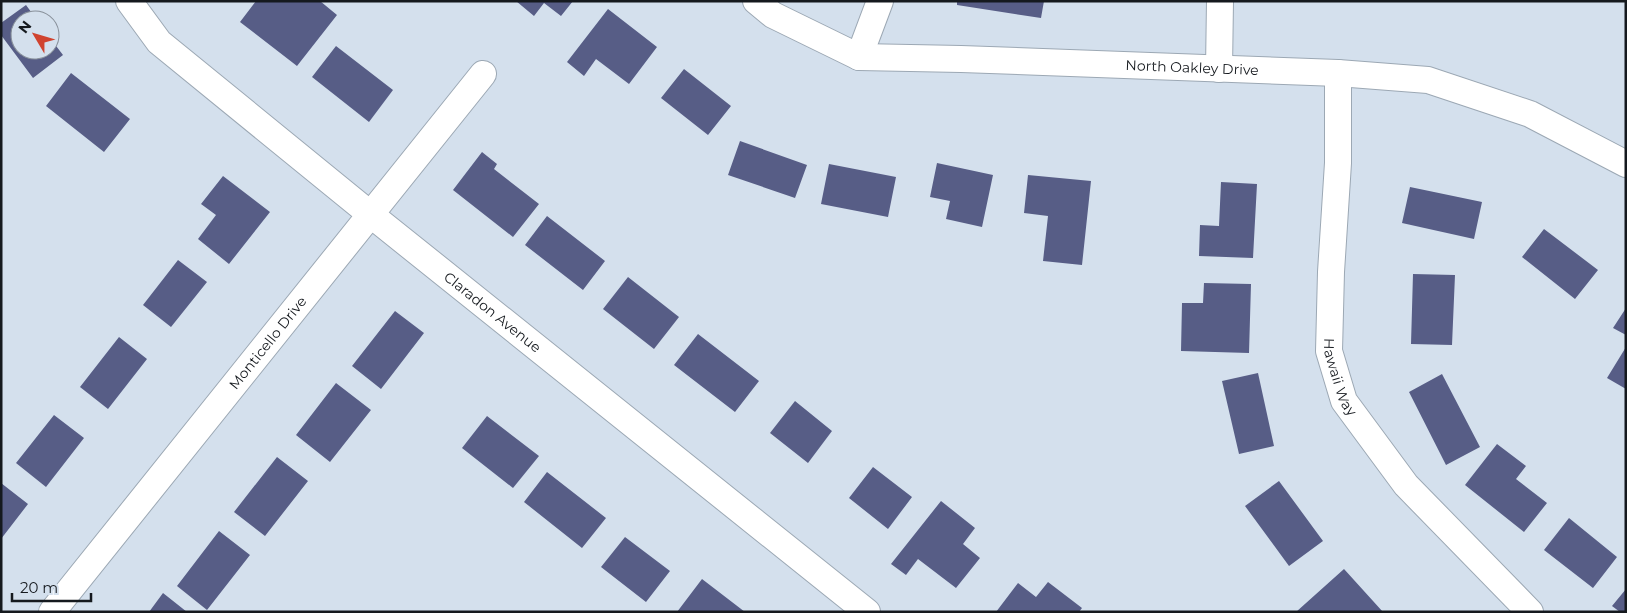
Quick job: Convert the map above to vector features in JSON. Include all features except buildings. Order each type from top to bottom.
[{"type":"street","name":"Claradon Avenue","points":[[129,1],[159,42],[866,612]]},
{"type":"street","name":"North Oakley Drive","points":[[756,1],[773,15],[859,57],[1338,73],[1428,80],[1530,114],[1626,164]]},
{"type":"street","points":[[859,57],[880,1]]},
{"type":"street","points":[[1219,69],[1220,1]]},
{"type":"street","name":"Hawaii Way","points":[[1338,73],[1338,163],[1331,272],[1329,351],[1344,401],[1406,485],[1530,612]]},
{"type":"street","name":"Monticello Drive","points":[[52,612],[483,74]]}]
